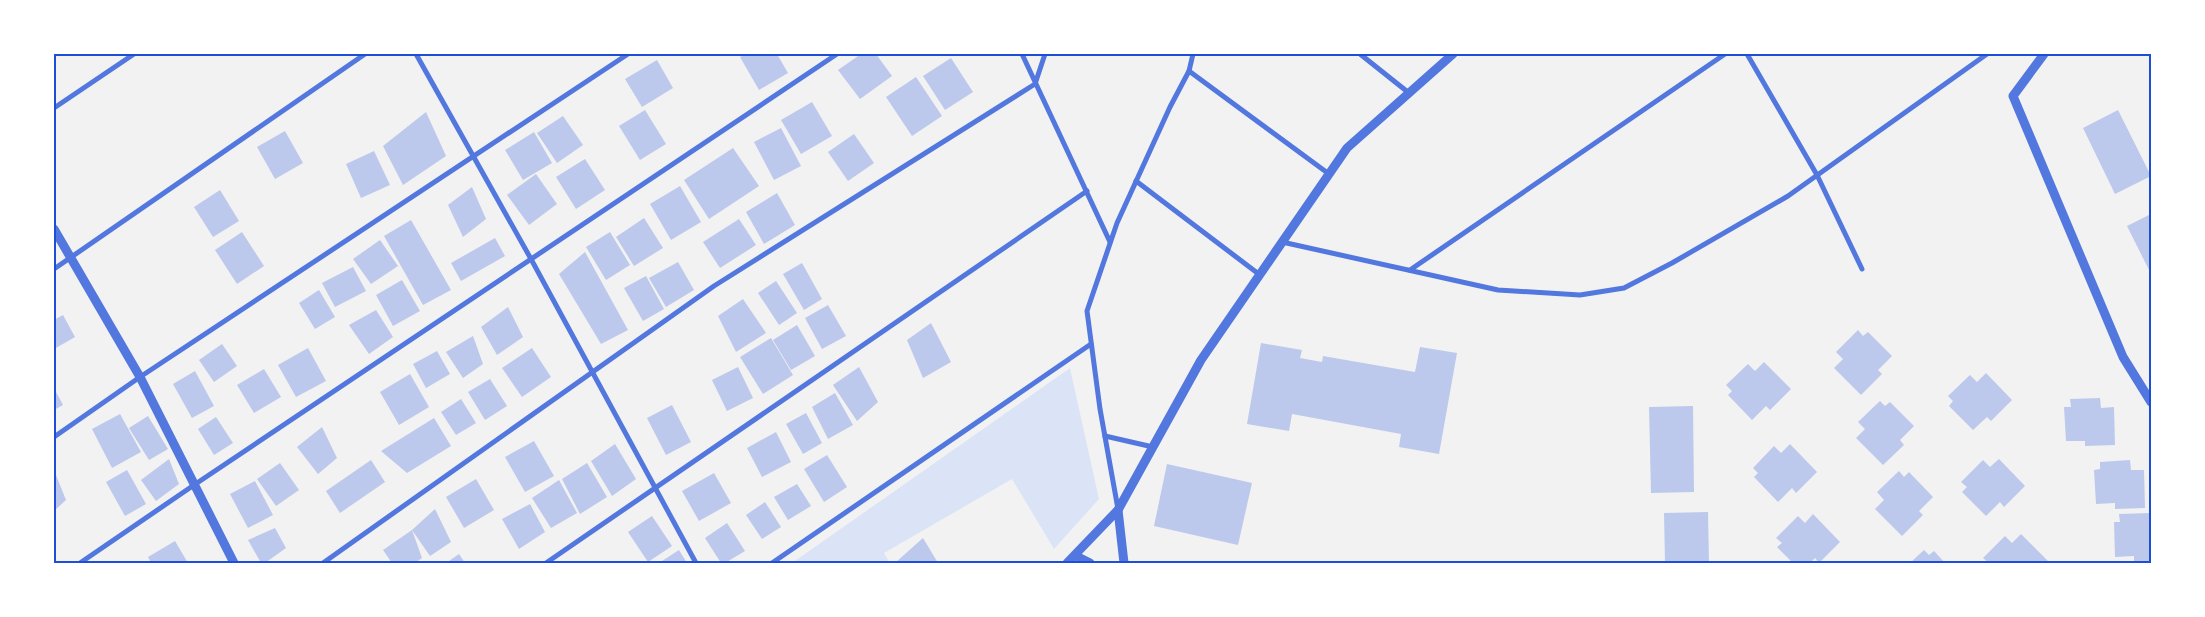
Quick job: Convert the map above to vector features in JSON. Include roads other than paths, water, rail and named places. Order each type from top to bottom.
[{"type":"street","points":[[54,108],[134,54]]},
{"type":"street","points":[[54,269],[365,54]]},
{"type":"street","points":[[416,54],[531,258],[696,563]]},
{"type":"street","points":[[54,437],[140,377],[628,54]]},
{"type":"street","points":[[80,563],[837,54]]},
{"type":"street","points":[[1022,54],[1110,242]]},
{"type":"street","points":[[323,563],[714,286],[1035,84],[1045,54]]},
{"type":"street","points":[[1124,563],[1118,510],[1104,436],[1087,311],[1110,242],[1170,107],[1189,71],[1194,54]]},
{"type":"street","points":[[1360,54],[1409,93]]},
{"type":"street","points":[[1067,563],[1076,556],[1118,510],[1201,360],[1347,148],[1453,54]]},
{"type":"street","points":[[1410,270],[1725,54]]},
{"type":"street","points":[[1747,54],[1817,175],[1862,269]]},
{"type":"street","points":[[1282,242],[1498,290],[1580,295],[1624,288],[1672,263],[1788,196],[1987,54]]},
{"type":"street","points":[[2044,54],[2013,96],[2123,357],[2151,402]]},
{"type":"street","points":[[1189,71],[1329,174]]},
{"type":"street","points":[[1136,181],[1260,275]]},
{"type":"street","points":[[546,563],[656,490],[1087,191]]},
{"type":"street","points":[[54,229],[140,377],[234,563]]},
{"type":"street","points":[[772,563],[1091,344]]},
{"type":"street","points":[[1104,436],[1153,447]]},
{"type":"street","points":[[1076,556],[1090,563]]}]
